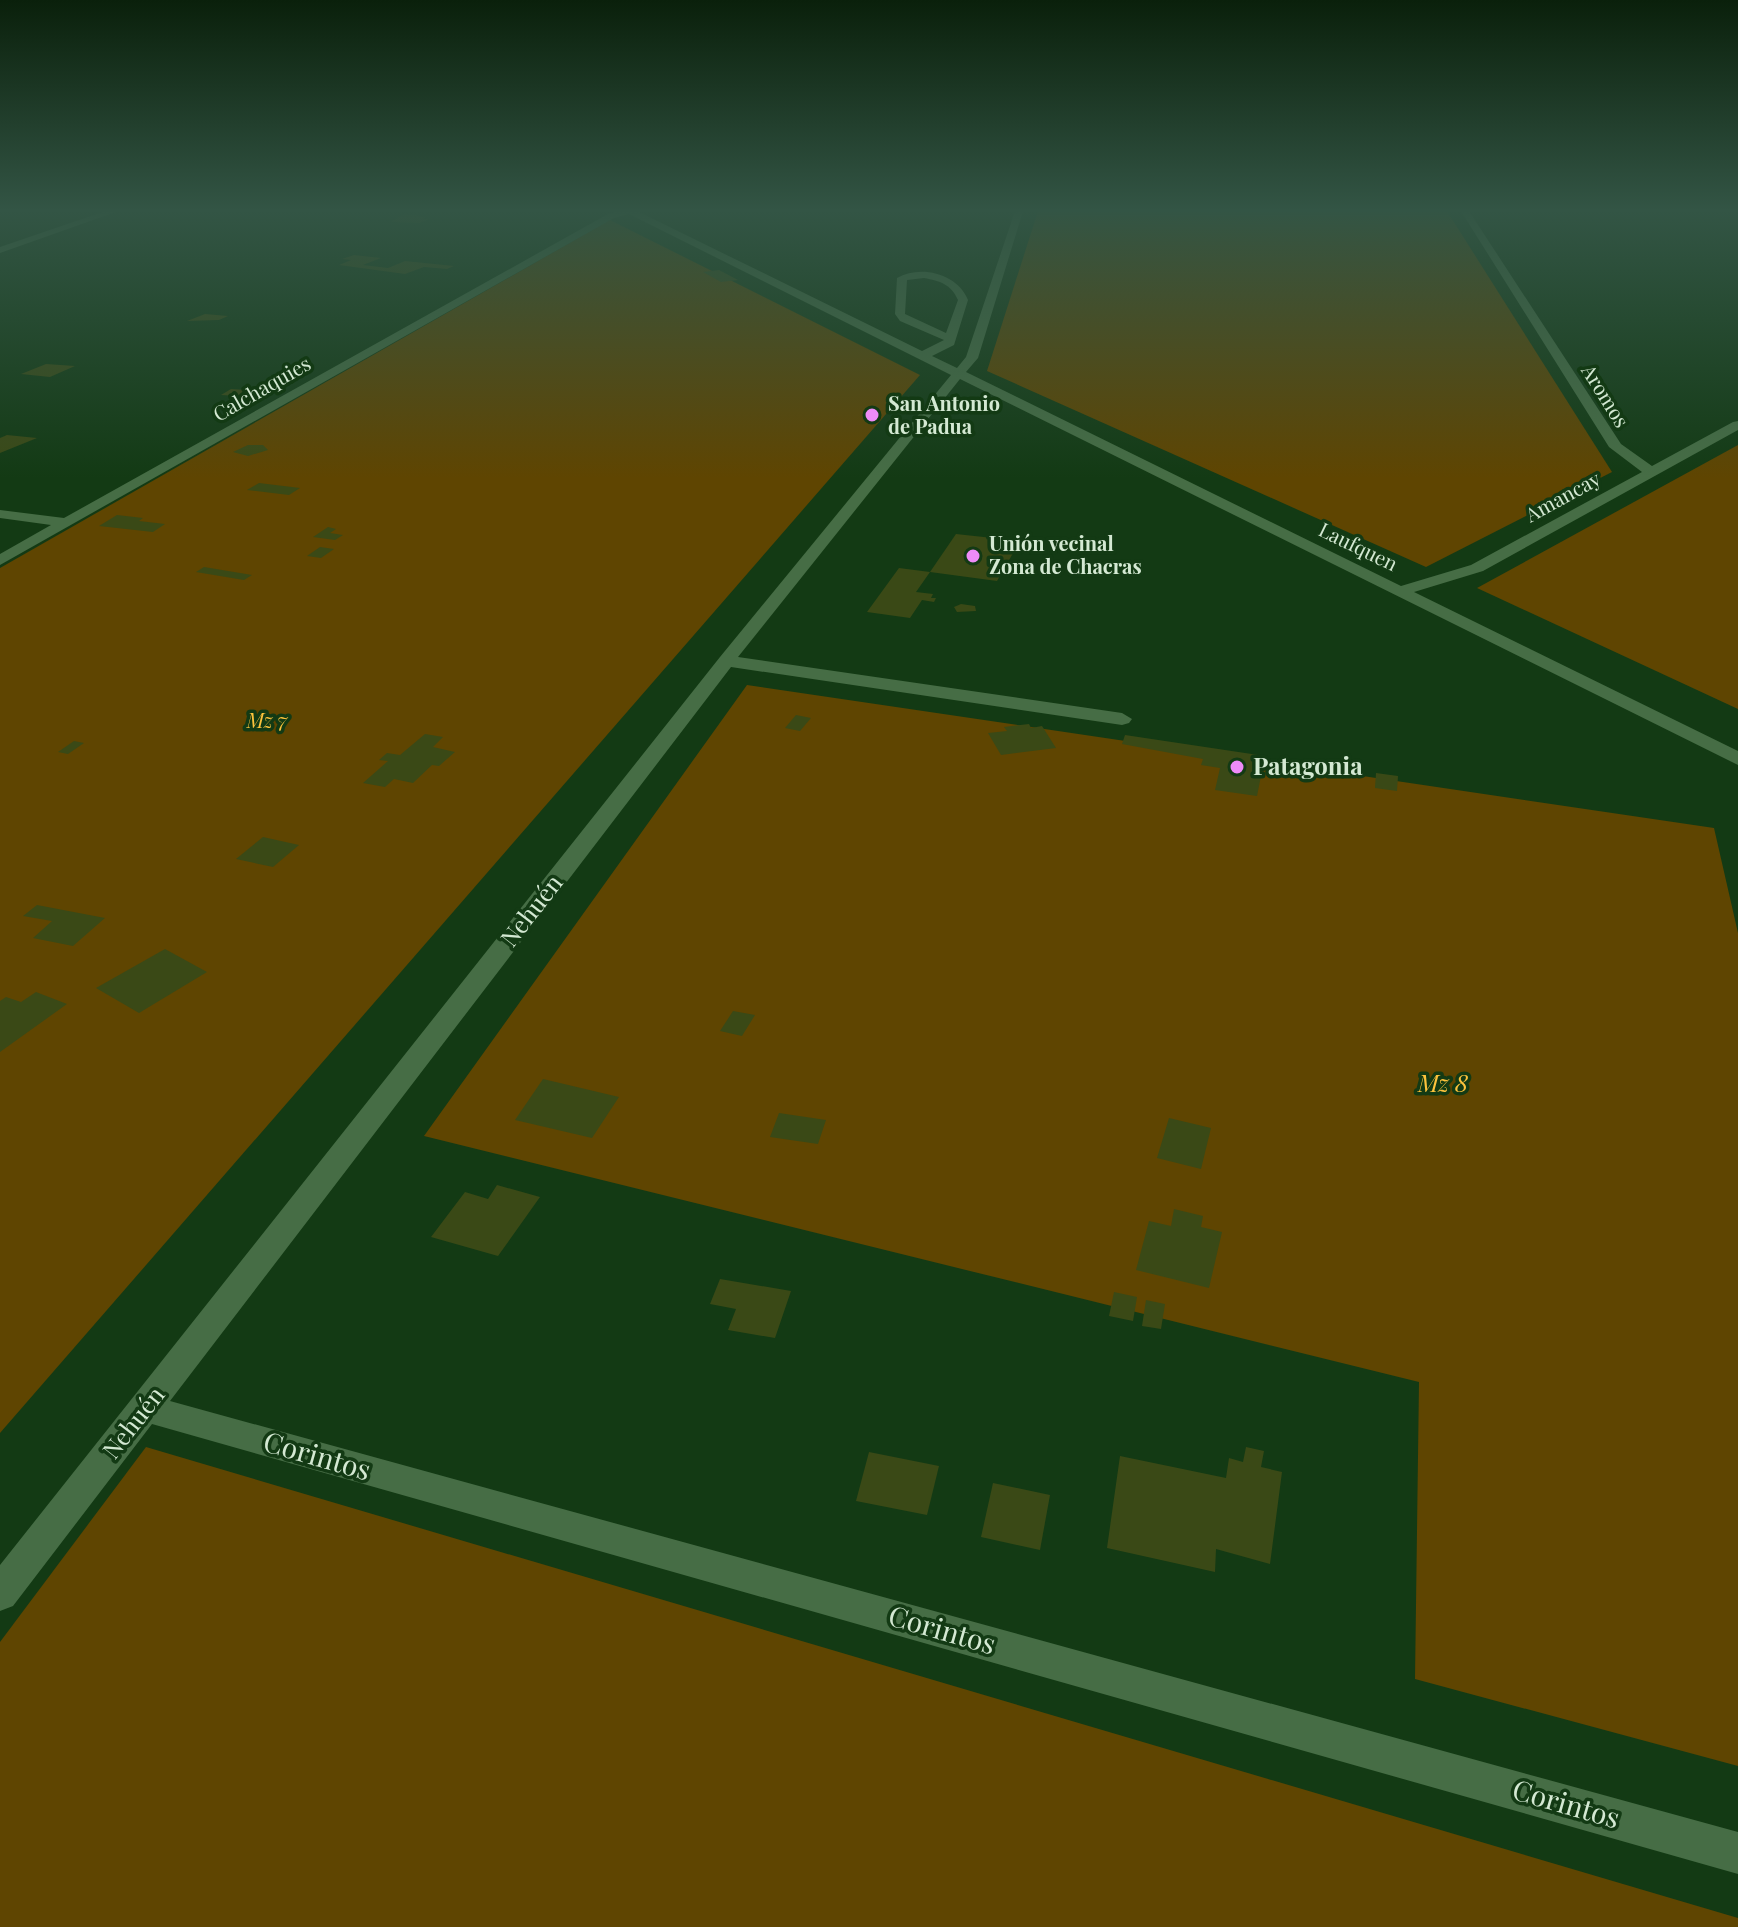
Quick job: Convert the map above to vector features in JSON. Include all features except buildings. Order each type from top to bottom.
[{"type":"street","name":"Calchaquies","points":[[0,560],[462,298]]},
{"type":"street","name":"Laufquen","points":[[806,298],[1738,759]]},
{"type":"street","points":[[901,298],[900,314],[904,319],[952,339]]},
{"type":"street","points":[[923,355],[948,345],[962,298]]},
{"type":"street","name":"Nehuén","points":[[0,1594],[726,661],[959,374],[978,349],[993,298]]},
{"type":"street","name":"Aromos","points":[[1521,298],[1616,447],[1650,471]]},
{"type":"street","name":"Amancay","points":[[1402,591],[1477,568],[1738,425]]},
{"type":"street","points":[[0,514],[67,523]]},
{"type":"street","points":[[726,661],[1122,719]]},
{"type":"street","name":"Corintos","points":[[145,1408],[1738,1853]]},
{"type":"green space","name":"Mz 7","points":[[473,298],[766,298],[920,375],[0,1433],[0,568]]},
{"type":"green space","points":[[1010,298],[1502,298],[1612,472],[1426,567],[987,371]]},
{"type":"green space","points":[[1738,445],[1738,709],[1477,588]]},
{"type":"green space","name":"Mz 8","points":[[747,685],[1714,828],[1738,933],[1738,1766],[1415,1679],[1419,1382],[424,1136]]},
{"type":"green space","points":[[146,1447],[1738,1918],[1738,1927],[0,1927],[0,1642]]},
{"type":"place","name":"San Antonio de Padua","points":[[872,415]]},
{"type":"place","name":"Unión vecinal Zona de Chacras","points":[[973,556]]},
{"type":"place","name":"Patagonia","points":[[1237,767]]}]
